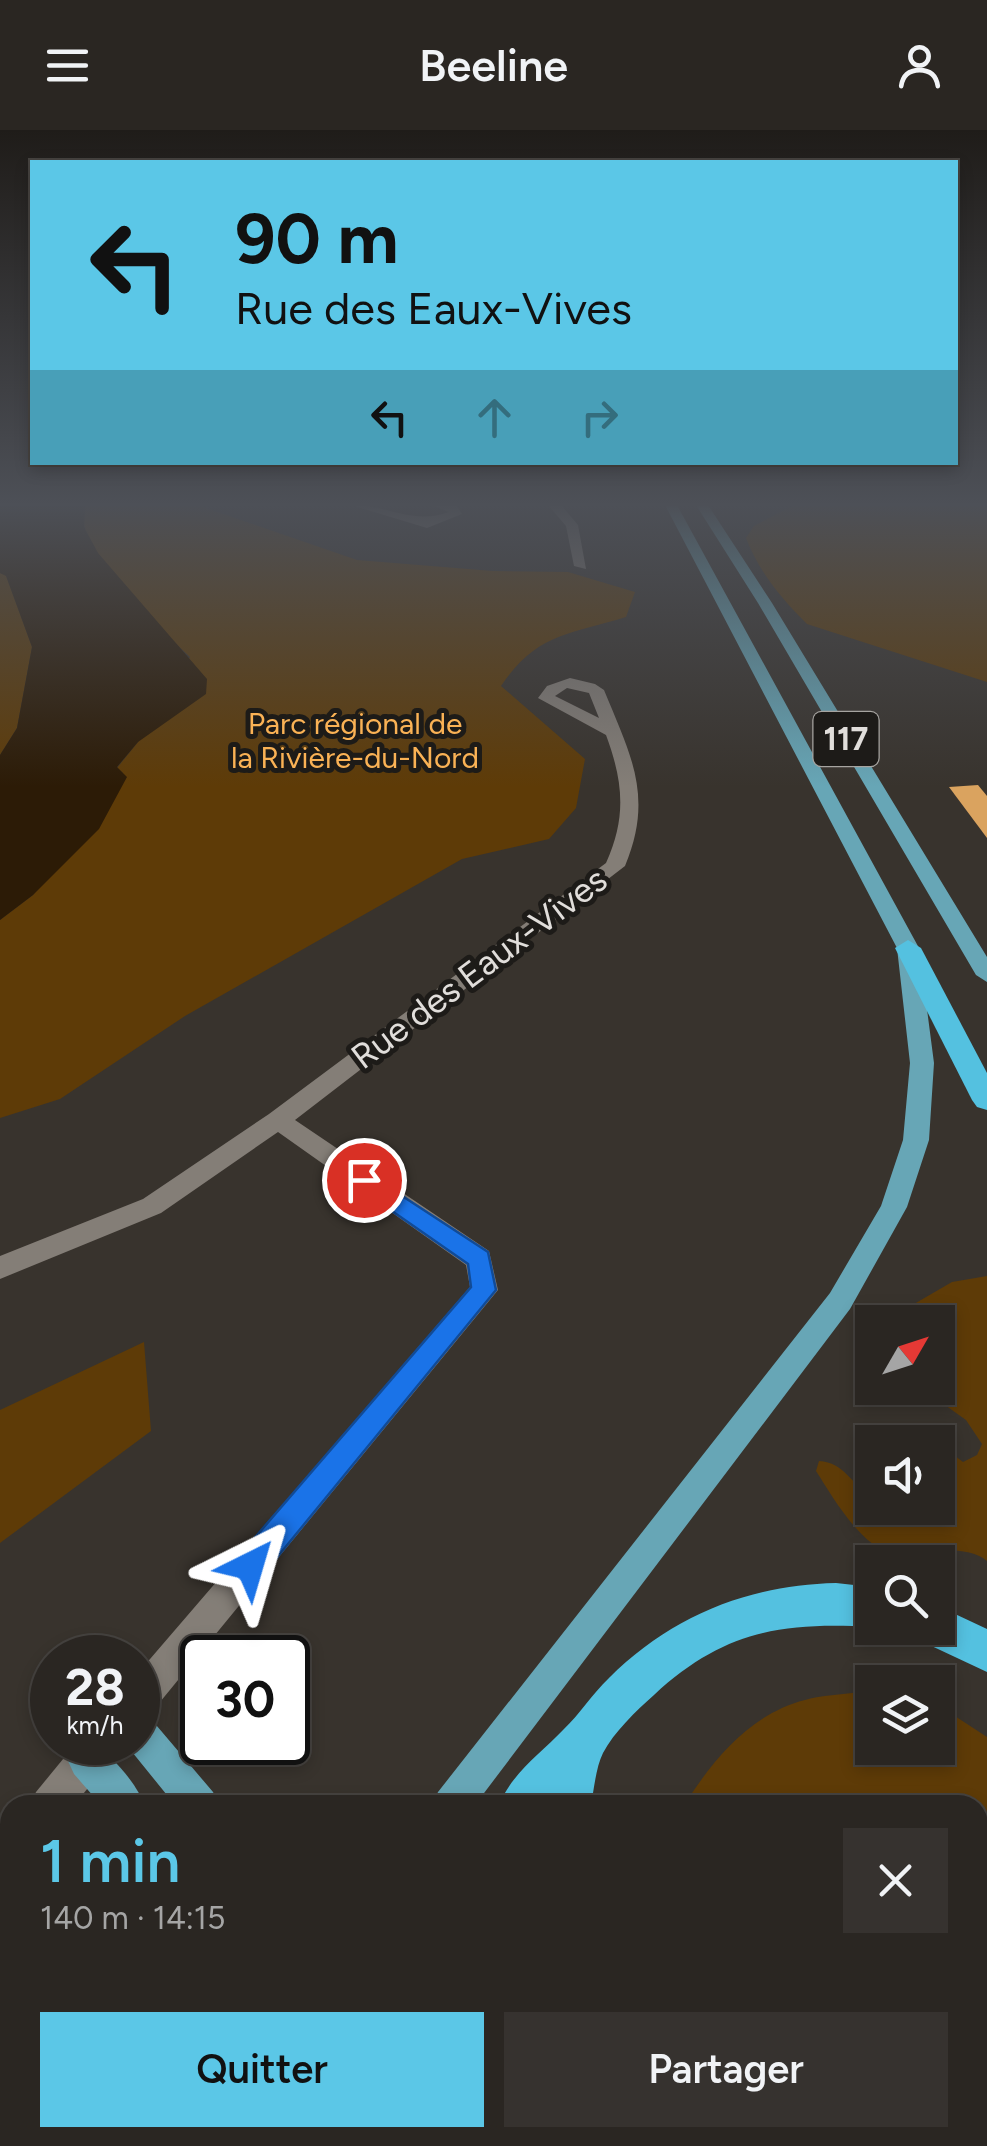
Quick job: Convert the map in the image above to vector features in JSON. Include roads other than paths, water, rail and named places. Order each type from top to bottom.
[{"type":"highway","points":[[908,948],[987,1100]]},
{"type":"highway","points":[[532,1795],[645,1673],[716,1626],[754,1610],[786,1604],[855,1605]]},
{"type":"highway","points":[[955,1635],[987,1651]]},
{"type":"highway","points":[[570,1795],[583,1742]]},
{"type":"main road","name":"117","points":[[721,599],[908,948]]},
{"type":"main road","name":"117","points":[[762,599],[987,975]]},
{"type":"main road","points":[[459,1795],[812,1339],[882,1232],[911,1163],[921,1107],[922,1050],[908,948]]},
{"type":"main road","points":[[160,1758],[192,1795]]},
{"type":"main road","points":[[102,1765],[120,1795]]},
{"type":"street","name":"Rue des Eaux-Vives","points":[[0,1268],[152,1206],[278,1120],[615,866],[630,838],[634,814],[630,782],[611,731]]},
{"type":"street","points":[[160,1674],[484,1290],[480,1259],[278,1120]]},
{"type":"street","points":[[57,1795],[83,1765]]},
{"type":"park label","name":"Parc régional de la Rivière-du-Nord","points":[[355,740]]}]
